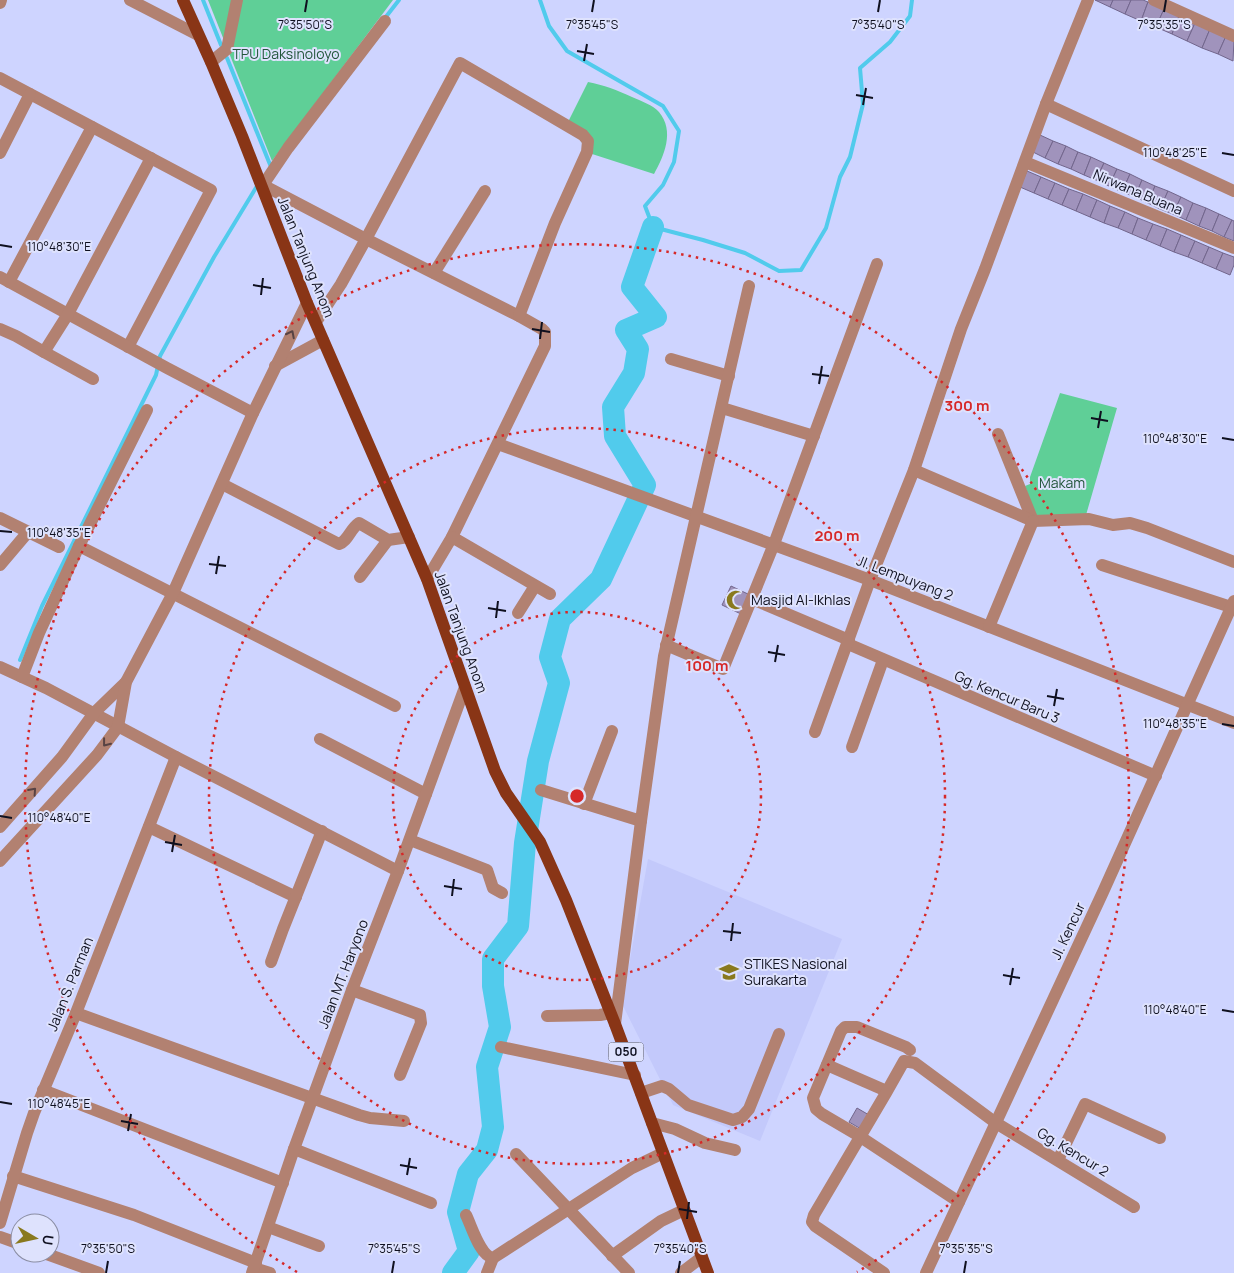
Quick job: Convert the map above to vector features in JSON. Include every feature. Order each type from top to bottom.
[{"type":"main road","name":"Jalan Tanjung Anom","points":[[183,0],[262,184],[307,303],[427,579],[495,771],[506,793],[536,834],[566,900],[613,1018],[708,1273]]},
{"type":"street","points":[[130,0],[198,35]]},
{"type":"street","points":[[211,62],[228,49],[237,0]]},
{"type":"street","points":[[815,732],[870,580],[914,470],[963,323],[1046,104],[1088,0]]},
{"type":"street","points":[[1154,0],[1234,36]]},
{"type":"street","points":[[386,21],[262,184],[366,240],[542,328],[545,332],[545,346],[452,537],[427,579]]},
{"type":"street","points":[[316,322],[341,284],[366,240],[460,63],[582,135],[588,141],[587,152],[555,224],[519,316]]},
{"type":"street","points":[[0,78],[211,190],[128,347]]},
{"type":"street","points":[[0,153],[30,94]]},
{"type":"street","points":[[1046,104],[1234,191]]},
{"type":"street","points":[[92,127],[5,280],[253,413]]},
{"type":"street","points":[[44,352],[68,314],[151,158]]},
{"type":"street","name":"Nirwana Buana","points":[[1030,164],[1234,248]]},
{"type":"street","points":[[434,273],[485,190]]},
{"type":"street","points":[[666,645],[723,669],[774,544],[877,264]]},
{"type":"street","points":[[548,1016],[600,1015],[613,1018],[666,645],[749,286]]},
{"type":"street","points":[[0,861],[96,755],[118,727],[126,682],[173,593],[253,413],[307,303]]},
{"type":"street","points":[[0,328],[93,379]]},
{"type":"street","points":[[275,366],[323,340]]},
{"type":"street","points":[[671,359],[729,376]]},
{"type":"street","points":[[722,408],[814,436]]},
{"type":"street","points":[[22,677],[39,633],[79,546],[147,410]]},
{"type":"street","points":[[989,627],[1033,521],[998,434]]},
{"type":"street","name":"Jl. Lempuyang 2","points":[[498,444],[870,580],[1234,723]]},
{"type":"street","points":[[914,470],[1033,521],[1089,519],[1113,525],[1130,523],[1234,562]]},
{"type":"street","points":[[222,484],[339,544],[345,542],[352,529],[359,523],[388,540],[409,537]]},
{"type":"street","points":[[0,518],[59,547]]},
{"type":"street","points":[[0,565],[28,532]]},
{"type":"street","points":[[452,537],[550,594]]},
{"type":"street","points":[[360,577],[388,540]]},
{"type":"street","points":[[79,546],[395,706]]},
{"type":"street","points":[[1102,565],[1233,604]]},
{"type":"street","points":[[518,613],[535,586]]},
{"type":"street","name":"Gg. Kencur Baru 3","points":[[752,599],[848,642],[883,660],[1156,776]]},
{"type":"street","name":"Jl. Kencur","points":[[926,1273],[1156,776],[1233,604]]},
{"type":"street","points":[[852,747],[883,660]]},
{"type":"street","points":[[2,671],[22,677],[94,712],[118,727],[398,871]]},
{"type":"street","points":[[0,827],[56,764],[94,712],[126,682]]},
{"type":"street","name":"Jalan MT. Haryono","points":[[254,1268],[294,1149],[352,990],[410,840],[465,687]]},
{"type":"street","points":[[584,804],[612,731]]},
{"type":"street","points":[[320,739],[426,794]]},
{"type":"street","name":"Jalan S. Parman","points":[[0,1223],[8,1179],[76,1013],[176,757]]},
{"type":"street","points":[[541,790],[640,821]]},
{"type":"street","points":[[149,827],[296,897]]},
{"type":"street","points":[[271,962],[322,831]]},
{"type":"street","points":[[410,840],[488,870],[492,888],[502,893]]},
{"type":"street","points":[[352,990],[420,1015],[421,1023],[400,1075]]},
{"type":"street","points":[[76,1013],[359,1116],[404,1122]]},
{"type":"street","points":[[910,1050],[906,1046],[851,1026],[845,1027],[841,1031],[827,1065],[814,1098],[814,1104],[816,1109],[822,1114],[860,1136],[959,1202]]},
{"type":"street","points":[[641,1092],[662,1086],[669,1089],[688,1105],[732,1120],[742,1117],[749,1109],[779,1034]]},
{"type":"street","points":[[500,1047],[634,1075]]},
{"type":"street","name":"Gg. Kencur 2","points":[[860,1136],[904,1061],[907,1060],[915,1063],[996,1123],[1134,1207]]},
{"type":"street","points":[[827,1065],[882,1089]]},
{"type":"street","points":[[43,1090],[283,1183]]},
{"type":"street","points":[[1058,1160],[1085,1104],[1160,1138]]},
{"type":"street","points":[[652,1123],[675,1129],[705,1143],[735,1150]]},
{"type":"street","points":[[860,1136],[833,1186],[814,1215],[812,1222],[815,1226],[884,1273]]},
{"type":"street","points":[[294,1149],[431,1203]]},
{"type":"street","points":[[487,1273],[493,1258],[632,1168],[663,1153]]},
{"type":"street","points":[[516,1154],[630,1273]]},
{"type":"street","points":[[8,1179],[134,1215],[254,1268],[270,1273]]},
{"type":"street","points":[[612,1256],[660,1222],[684,1210]]},
{"type":"street","points":[[466,1215],[480,1247],[486,1255],[493,1258]]},
{"type":"street","points":[[268,1227],[319,1246]]},
{"type":"street","points":[[681,1273],[702,1257]]},
{"type":"street","points":[[60,1259],[99,1273]]},
{"type":"shaded area","name":"STIKES Nasional Surakarta","points":[[648,859],[842,939],[760,1141],[673,1105],[622,1004]]},
{"type":"green space","name":"TPU Daksinoloyo","points":[[208,0],[393,0],[272,161]]},
{"type":"green space","points":[[588,82],[621,92],[650,105],[659,112],[664,119],[667,135],[664,151],[654,174],[589,153],[568,122]]},
{"type":"green space","name":"Makam","points":[[1060,393],[1117,408],[1086,515],[1036,517],[1025,486],[1030,484],[1030,477]]},
{"type":"building","points":[[1095,0],[1113,0],[1110,7]]},
{"type":"building","points":[[1113,0],[1131,0],[1125,14],[1110,7]]},
{"type":"building","points":[[1131,0],[1148,2],[1141,21],[1125,14]]},
{"type":"building","points":[[1148,2],[1164,9],[1156,27],[1141,21]]},
{"type":"building","points":[[1164,9],[1179,16],[1172,34],[1156,27]]},
{"type":"building","points":[[1179,16],[1195,23],[1187,41],[1172,34]]},
{"type":"building","points":[[1195,23],[1210,29],[1202,48],[1187,41]]},
{"type":"building","points":[[1210,29],[1226,36],[1218,54],[1202,48]]},
{"type":"building","points":[[1226,36],[1234,40],[1233,61],[1218,54]]},
{"type":"building","points":[[1040,135],[1053,141],[1045,158],[1033,152]]},
{"type":"building","points":[[1053,141],[1066,146],[1058,164],[1045,158]]},
{"type":"building","points":[[1066,146],[1078,152],[1071,169],[1058,164]]},
{"type":"building","points":[[1078,152],[1091,157],[1084,175],[1071,169]]},
{"type":"building","points":[[1091,157],[1104,163],[1096,180],[1084,175]]},
{"type":"building","points":[[1104,163],[1117,169],[1109,186],[1096,180]]},
{"type":"building","points":[[1117,169],[1130,174],[1122,192],[1109,186]]},
{"type":"building","points":[[1027,171],[1041,177],[1034,193],[1020,187]]},
{"type":"building","points":[[1130,174],[1142,180],[1135,197],[1122,192]]},
{"type":"building","points":[[1041,177],[1055,183],[1048,199],[1034,193]]},
{"type":"building","points":[[1142,180],[1155,186],[1148,203],[1135,197]]},
{"type":"building","points":[[1055,183],[1069,189],[1062,205],[1048,199]]},
{"type":"building","points":[[1155,186],[1168,191],[1160,209],[1148,203]]},
{"type":"building","points":[[1069,189],[1083,194],[1076,211],[1062,205]]},
{"type":"building","points":[[1168,191],[1181,197],[1173,214],[1160,209]]},
{"type":"building","points":[[1083,194],[1097,200],[1090,217],[1076,211]]},
{"type":"building","points":[[1181,197],[1193,203],[1186,220],[1173,214]]},
{"type":"building","points":[[1097,200],[1110,206],[1104,223],[1090,217]]},
{"type":"building","points":[[1193,203],[1206,208],[1199,226],[1186,220]]},
{"type":"building","points":[[1110,206],[1125,212],[1118,228],[1104,223]]},
{"type":"building","points":[[1206,208],[1219,214],[1212,231],[1199,226]]},
{"type":"building","points":[[1125,212],[1138,218],[1132,234],[1118,228]]},
{"type":"building","points":[[1219,214],[1232,220],[1224,237],[1212,231]]},
{"type":"building","points":[[1138,218],[1153,224],[1146,240],[1132,234]]},
{"type":"building","points":[[1232,220],[1234,221],[1234,241],[1224,237]]},
{"type":"building","points":[[1153,224],[1167,229],[1160,246],[1146,240]]},
{"type":"building","points":[[1167,229],[1181,235],[1174,252],[1160,246]]},
{"type":"building","points":[[1181,235],[1195,241],[1188,257],[1174,252]]},
{"type":"building","points":[[1195,241],[1209,247],[1202,263],[1188,257]]},
{"type":"building","points":[[1209,247],[1223,253],[1216,269],[1202,263]]},
{"type":"building","points":[[1223,253],[1234,257],[1234,265],[1230,275],[1216,269]]},
{"type":"building","name":"Masjid Al-Ikhlas","points":[[731,586],[750,595],[741,614],[722,605]]},
{"type":"building","points":[[857,1108],[869,1115],[861,1129],[849,1122]]},
{"type":"waterway","points":[[203,0],[221,45]]},
{"type":"waterway","points":[[385,18],[399,0]]},
{"type":"waterway","points":[[540,0],[549,26],[567,51],[663,106],[679,131],[674,162],[663,185],[645,206],[653,227],[745,253],[779,271],[801,270],[826,228],[840,177],[850,157],[863,104],[860,68],[890,42],[910,16],[912,0]]},
{"type":"waterway","points":[[227,58],[271,167]]},
{"type":"waterway","points":[[20,660],[42,606],[156,375],[160,356],[214,257],[257,186]]},
{"type":"waterway","points":[[453,1273],[469,1251],[458,1212],[468,1174],[487,1150],[493,1127],[487,1067],[500,1027],[493,986],[493,959],[518,926],[525,843],[538,761],[559,683],[550,657],[560,619],[601,579],[645,485],[615,436],[613,407],[634,373],[638,349],[626,330],[656,317],[632,287],[653,227]]},
{"type":"place","name":"Masjid Al-Ikhlas","points":[[736,600]]},
{"type":"place","name":"STIKES Nasional Surakarta","points":[[729,972]]}]
